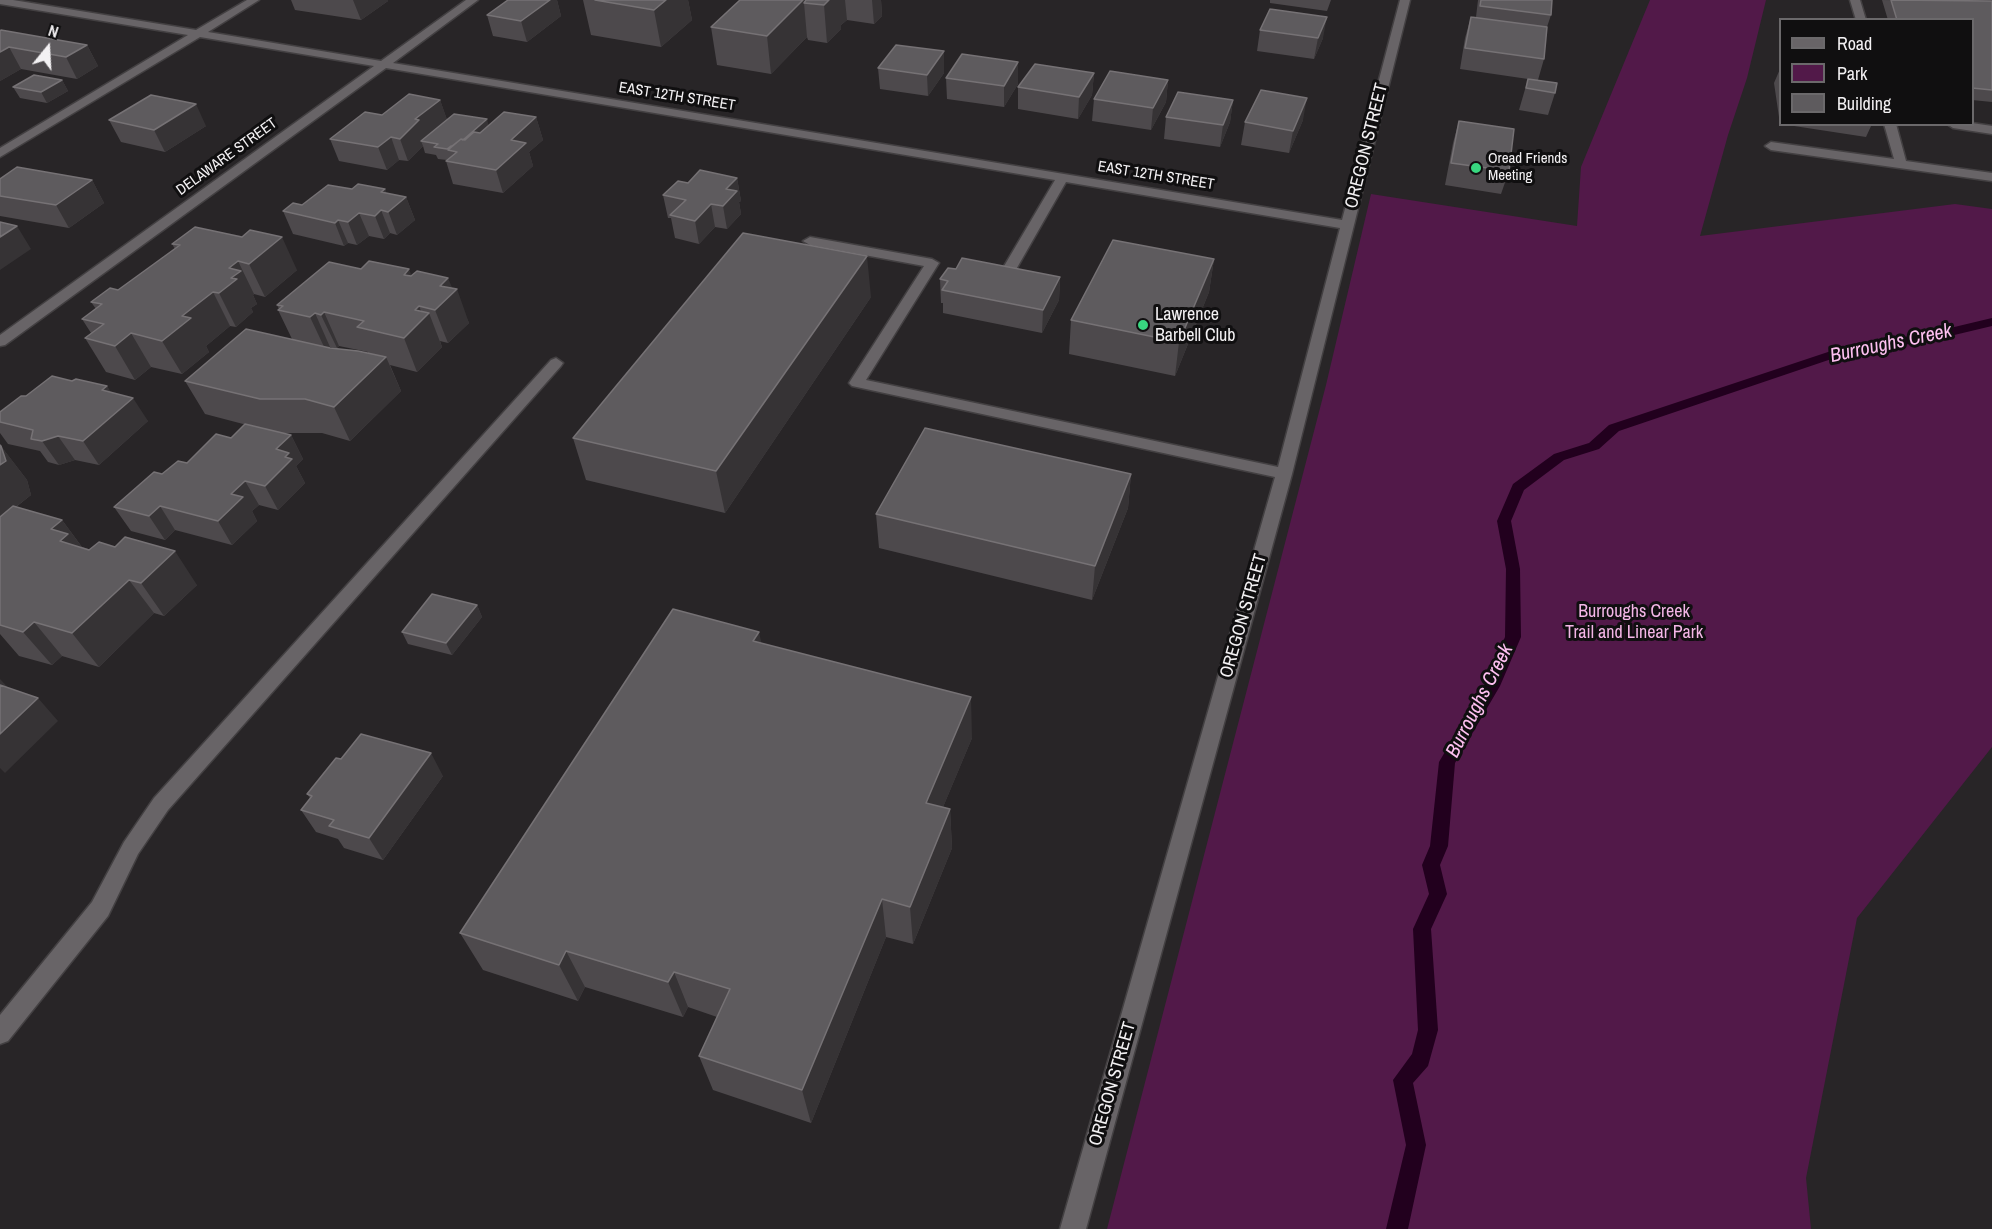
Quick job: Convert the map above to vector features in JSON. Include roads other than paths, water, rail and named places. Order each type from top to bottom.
[{"type":"street","points":[[0,153],[254,0]]},
{"type":"street","name":"DELAWARE STREET","points":[[0,342],[473,0]]},
{"type":"street","name":"OREGON STREET","points":[[1073,1229],[1284,474],[1405,0]]},
{"type":"street","points":[[1855,0],[1860,18]]},
{"type":"street","name":"EAST 12TH STREET","points":[[0,1],[17,2],[1348,225]]},
{"type":"street","points":[[0,10],[17,2]]},
{"type":"street","points":[[1891,126],[1901,164]]},
{"type":"street","points":[[1966,126],[1992,130]]},
{"type":"street","points":[[1771,146],[1992,177]]},
{"type":"street","points":[[1007,273],[1062,178]]},
{"type":"street","points":[[810,241],[932,263],[857,383],[1284,474]]},
{"type":"street","points":[[0,1033],[100,909],[131,848],[161,804],[556,363]]},
{"type":"waterway","name":"Burroughs Creek","points":[[1397,1229],[1416,1145],[1403,1080],[1421,1059],[1428,1030],[1422,929],[1438,894],[1431,865],[1439,846],[1447,762],[1492,686],[1513,637],[1513,569],[1504,521],[1518,487],[1559,457],[1594,446],[1614,428],[1853,348],[1925,338],[1992,322]]},
{"type":"place","name":"Oread Friends Meeting","points":[[1476,168]]},
{"type":"place","name":"Lawrence Barbell Club","points":[[1143,325]]},
{"type":"park label","name":"Burroughs Creek Trail and Linear Park","points":[[1634,622]]}]
